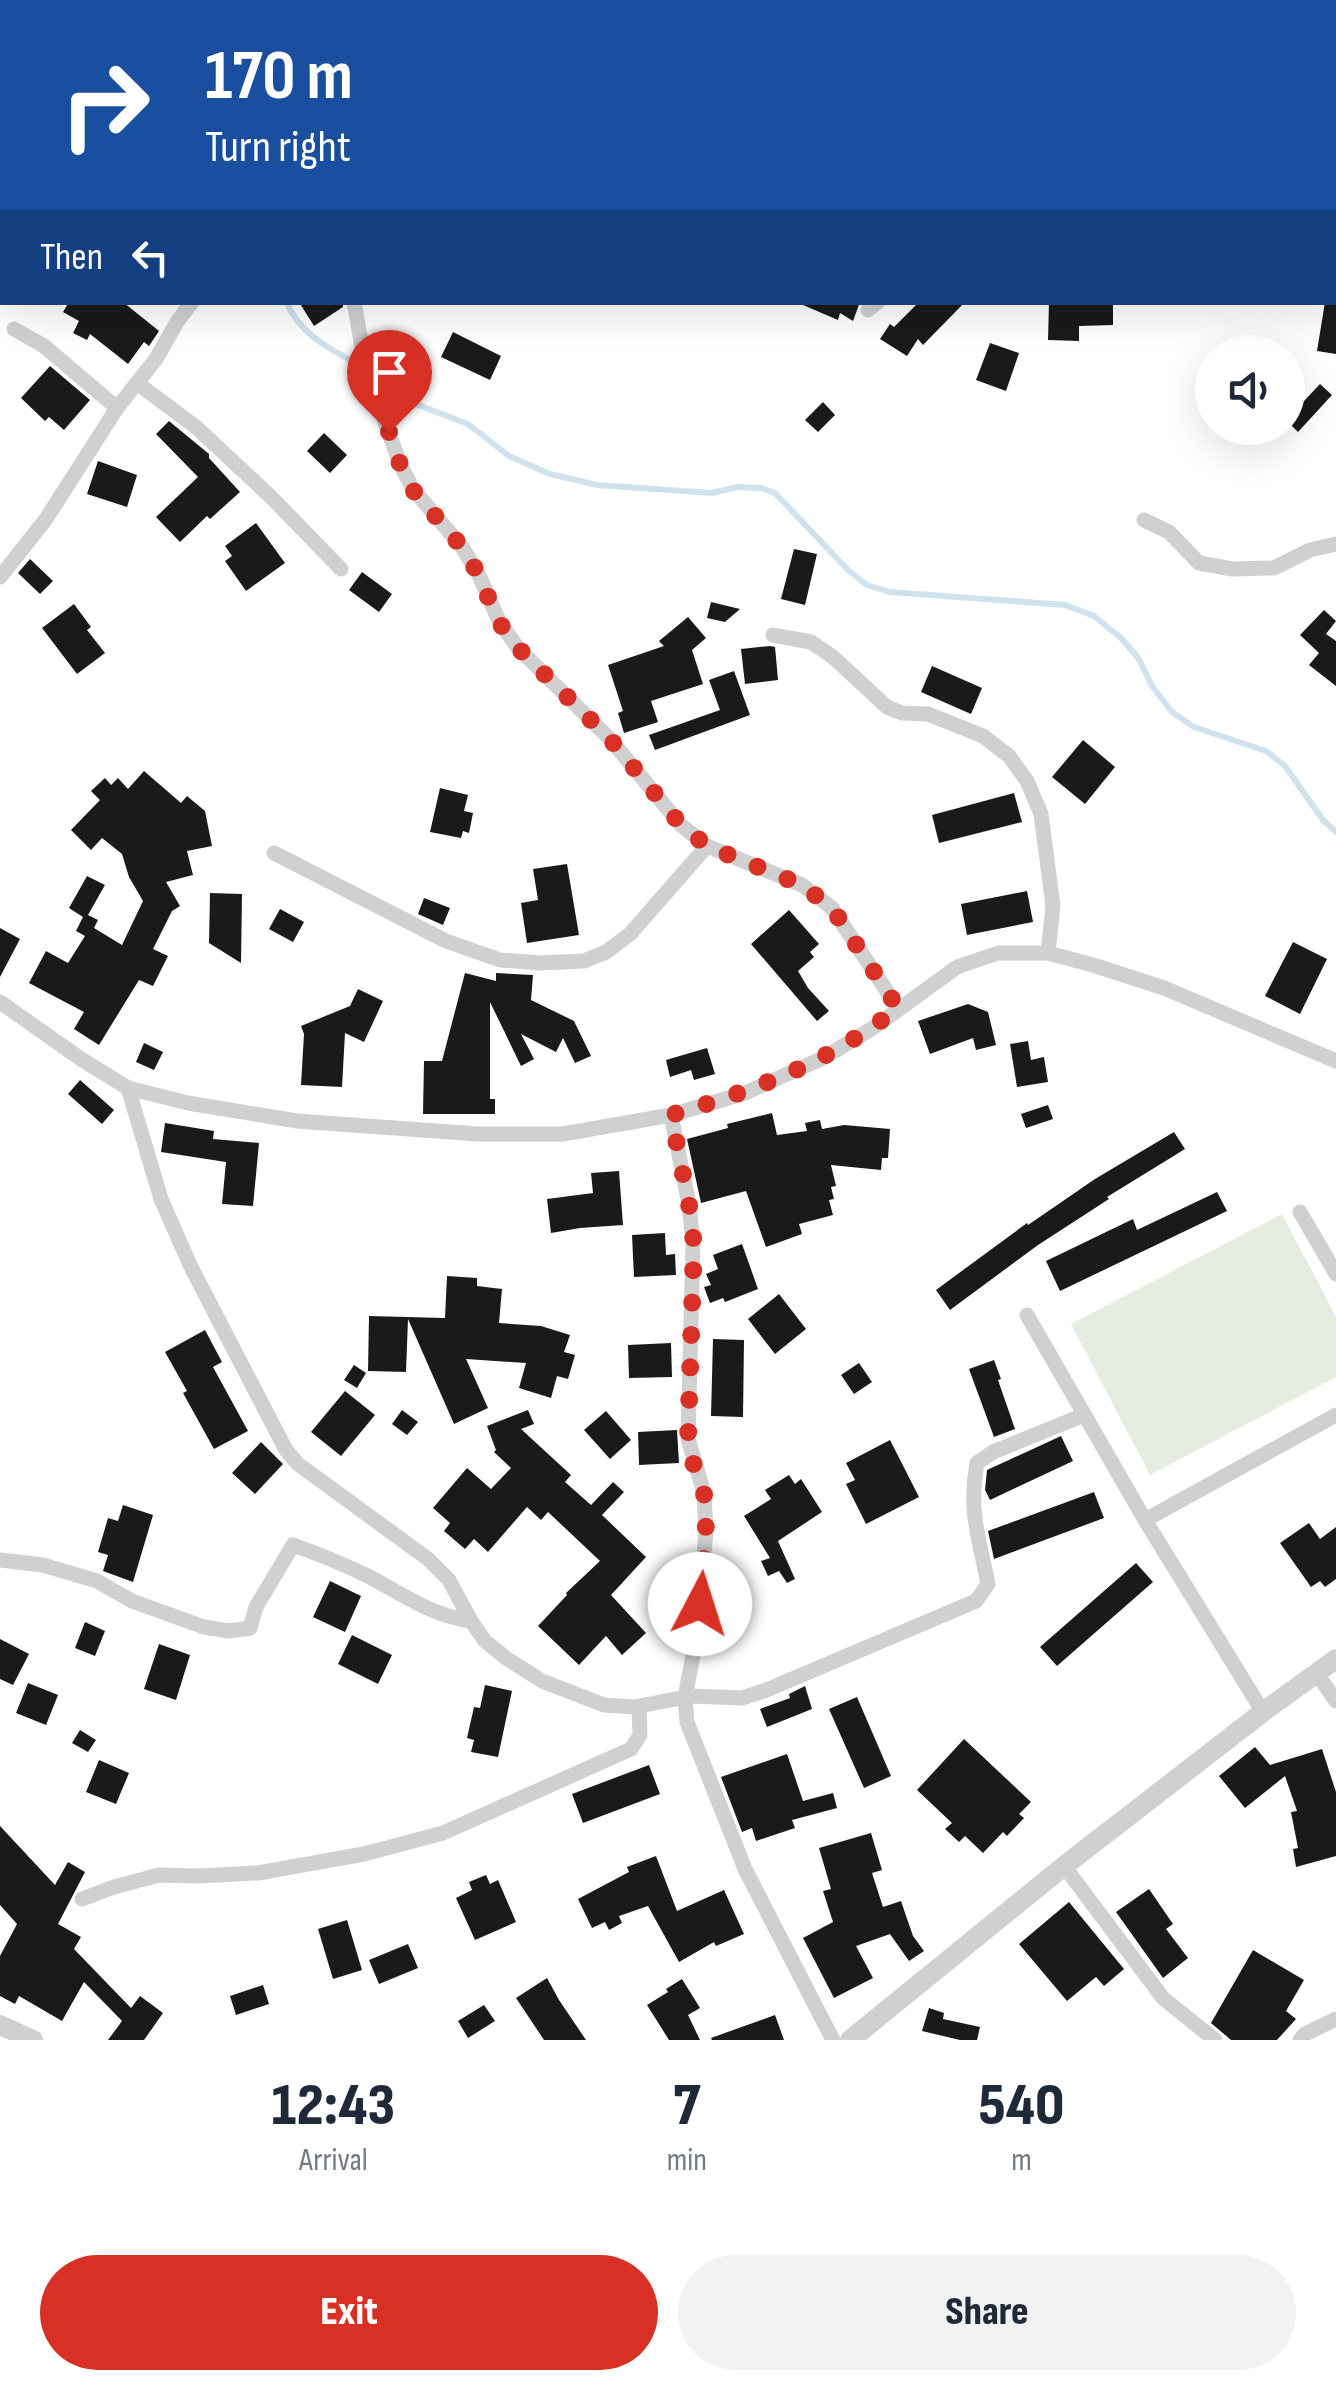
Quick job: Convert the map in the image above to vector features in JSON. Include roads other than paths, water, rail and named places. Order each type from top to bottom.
[{"type":"street","points":[[0,578],[46,519],[190,305]]},
{"type":"street","points":[[355,305],[366,369],[400,464],[412,489],[462,547],[479,575],[498,621],[518,648],[610,739],[681,825],[707,846],[802,885],[832,908],[898,1008]]},
{"type":"street","points":[[14,329],[44,346],[117,408]]},
{"type":"street","points":[[138,383],[196,427],[342,569]]},
{"type":"street","points":[[1144,520],[1169,532],[1199,563],[1232,570],[1274,568],[1310,550],[1336,544]]},
{"type":"street","points":[[773,635],[811,642],[833,656],[887,707],[902,713],[928,714],[983,736],[1009,756],[1041,814],[1053,906],[1048,953]]},
{"type":"street","points":[[274,852],[446,942],[500,960],[542,964],[584,961],[606,952],[630,934],[707,846]]},
{"type":"street","points":[[0,1002],[128,1088],[188,1103],[297,1121],[478,1134],[563,1134],[671,1115],[745,1093],[824,1058],[873,1028],[957,966],[998,953],[1048,953],[1093,965],[1164,988],[1336,1060]]},
{"type":"street","points":[[128,1088],[160,1199],[286,1450],[298,1464],[428,1559],[448,1580],[470,1621],[506,1658],[542,1681],[604,1705],[639,1706],[684,1697],[742,1698],[976,1601],[988,1584],[974,1520],[972,1490],[977,1463],[993,1452],[1084,1415]]},
{"type":"street","points":[[671,1115],[694,1244],[688,1439],[704,1493],[706,1531],[697,1636],[684,1697],[687,1722],[744,1869],[833,2040]]},
{"type":"street","points":[[1300,1212],[1336,1274]]},
{"type":"street","points":[[1027,1315],[1263,1712]]},
{"type":"street","points":[[1146,1520],[1336,1415]]},
{"type":"street","points":[[0,1560],[43,1565],[97,1581],[169,1615],[229,1631],[250,1628],[256,1607],[293,1545],[344,1565],[426,1608],[470,1621]]},
{"type":"street","points":[[850,2040],[1064,1866],[1336,1659]]},
{"type":"street","points":[[1317,1674],[1336,1701]]},
{"type":"street","points":[[82,1899],[159,1875],[258,1873],[364,1854],[443,1833],[631,1749],[640,1735],[639,1706]]},
{"type":"street","points":[[1064,1866],[1163,1998],[1215,2040]]},
{"type":"street","points":[[1300,2040],[1336,2019]]},
{"type":"street","points":[[0,2025],[33,2040]]},
{"type":"waterway","points":[[288,305],[309,333],[363,367]]},
{"type":"waterway","points":[[373,375],[408,401],[468,424],[509,456],[550,474],[597,485],[712,493],[738,487],[761,488],[775,493],[867,585],[890,592],[1065,605],[1094,616],[1139,659],[1152,686],[1172,712],[1194,727],[1266,751],[1285,766],[1336,832]]}]
